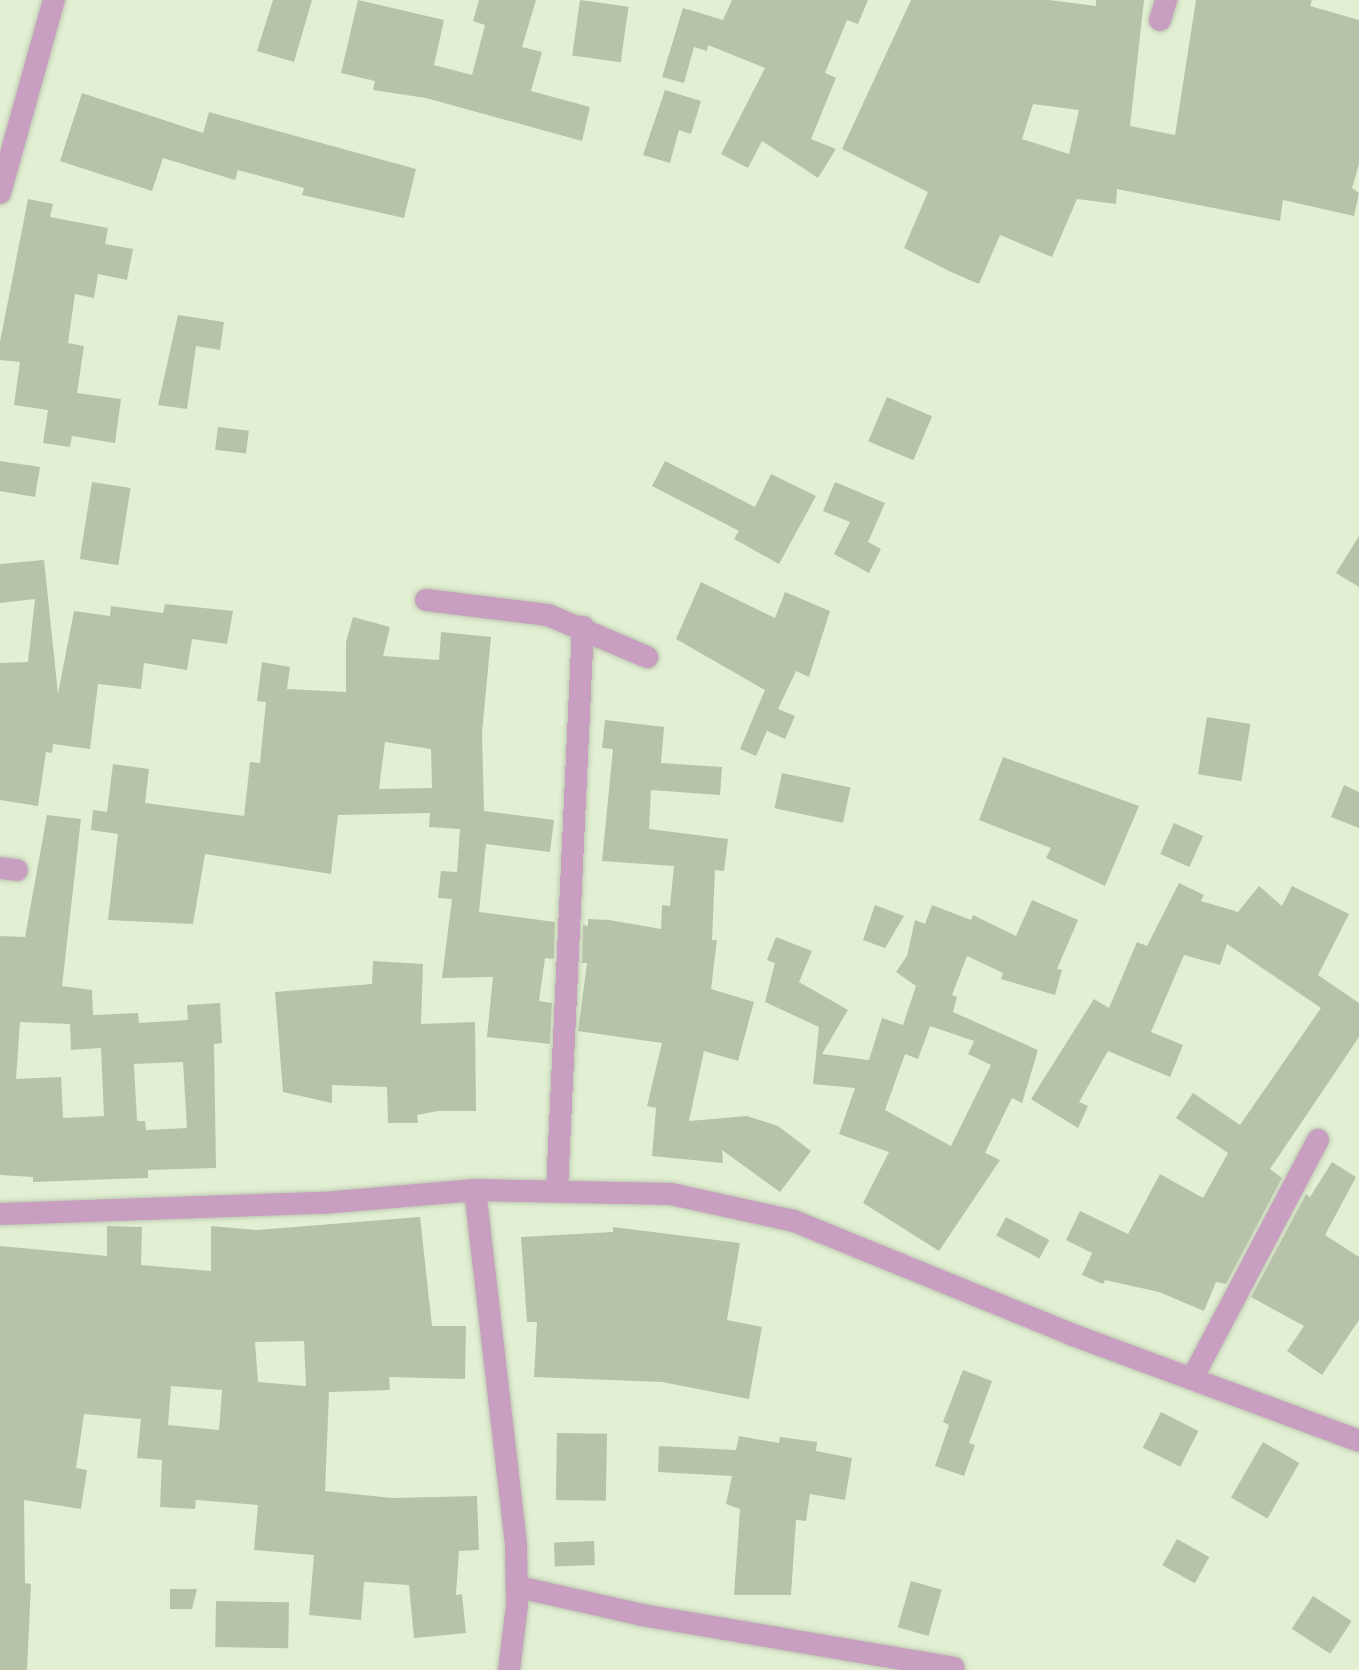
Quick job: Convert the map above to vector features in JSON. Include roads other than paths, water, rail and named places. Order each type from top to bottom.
[{"type":"street","points":[[0,193],[54,0]]},
{"type":"street","points":[[426,600],[548,615],[583,627],[647,657]]},
{"type":"street","points":[[557,1190],[583,627]]},
{"type":"street","points":[[1193,1377],[1318,1140]]},
{"type":"street","points":[[475,1190],[518,1587],[509,1670]]},
{"type":"street","points":[[0,1214],[323,1203],[475,1190],[671,1194],[794,1221],[1073,1335],[1359,1441]]},
{"type":"street","points":[[518,1587],[642,1615],[954,1668]]}]
